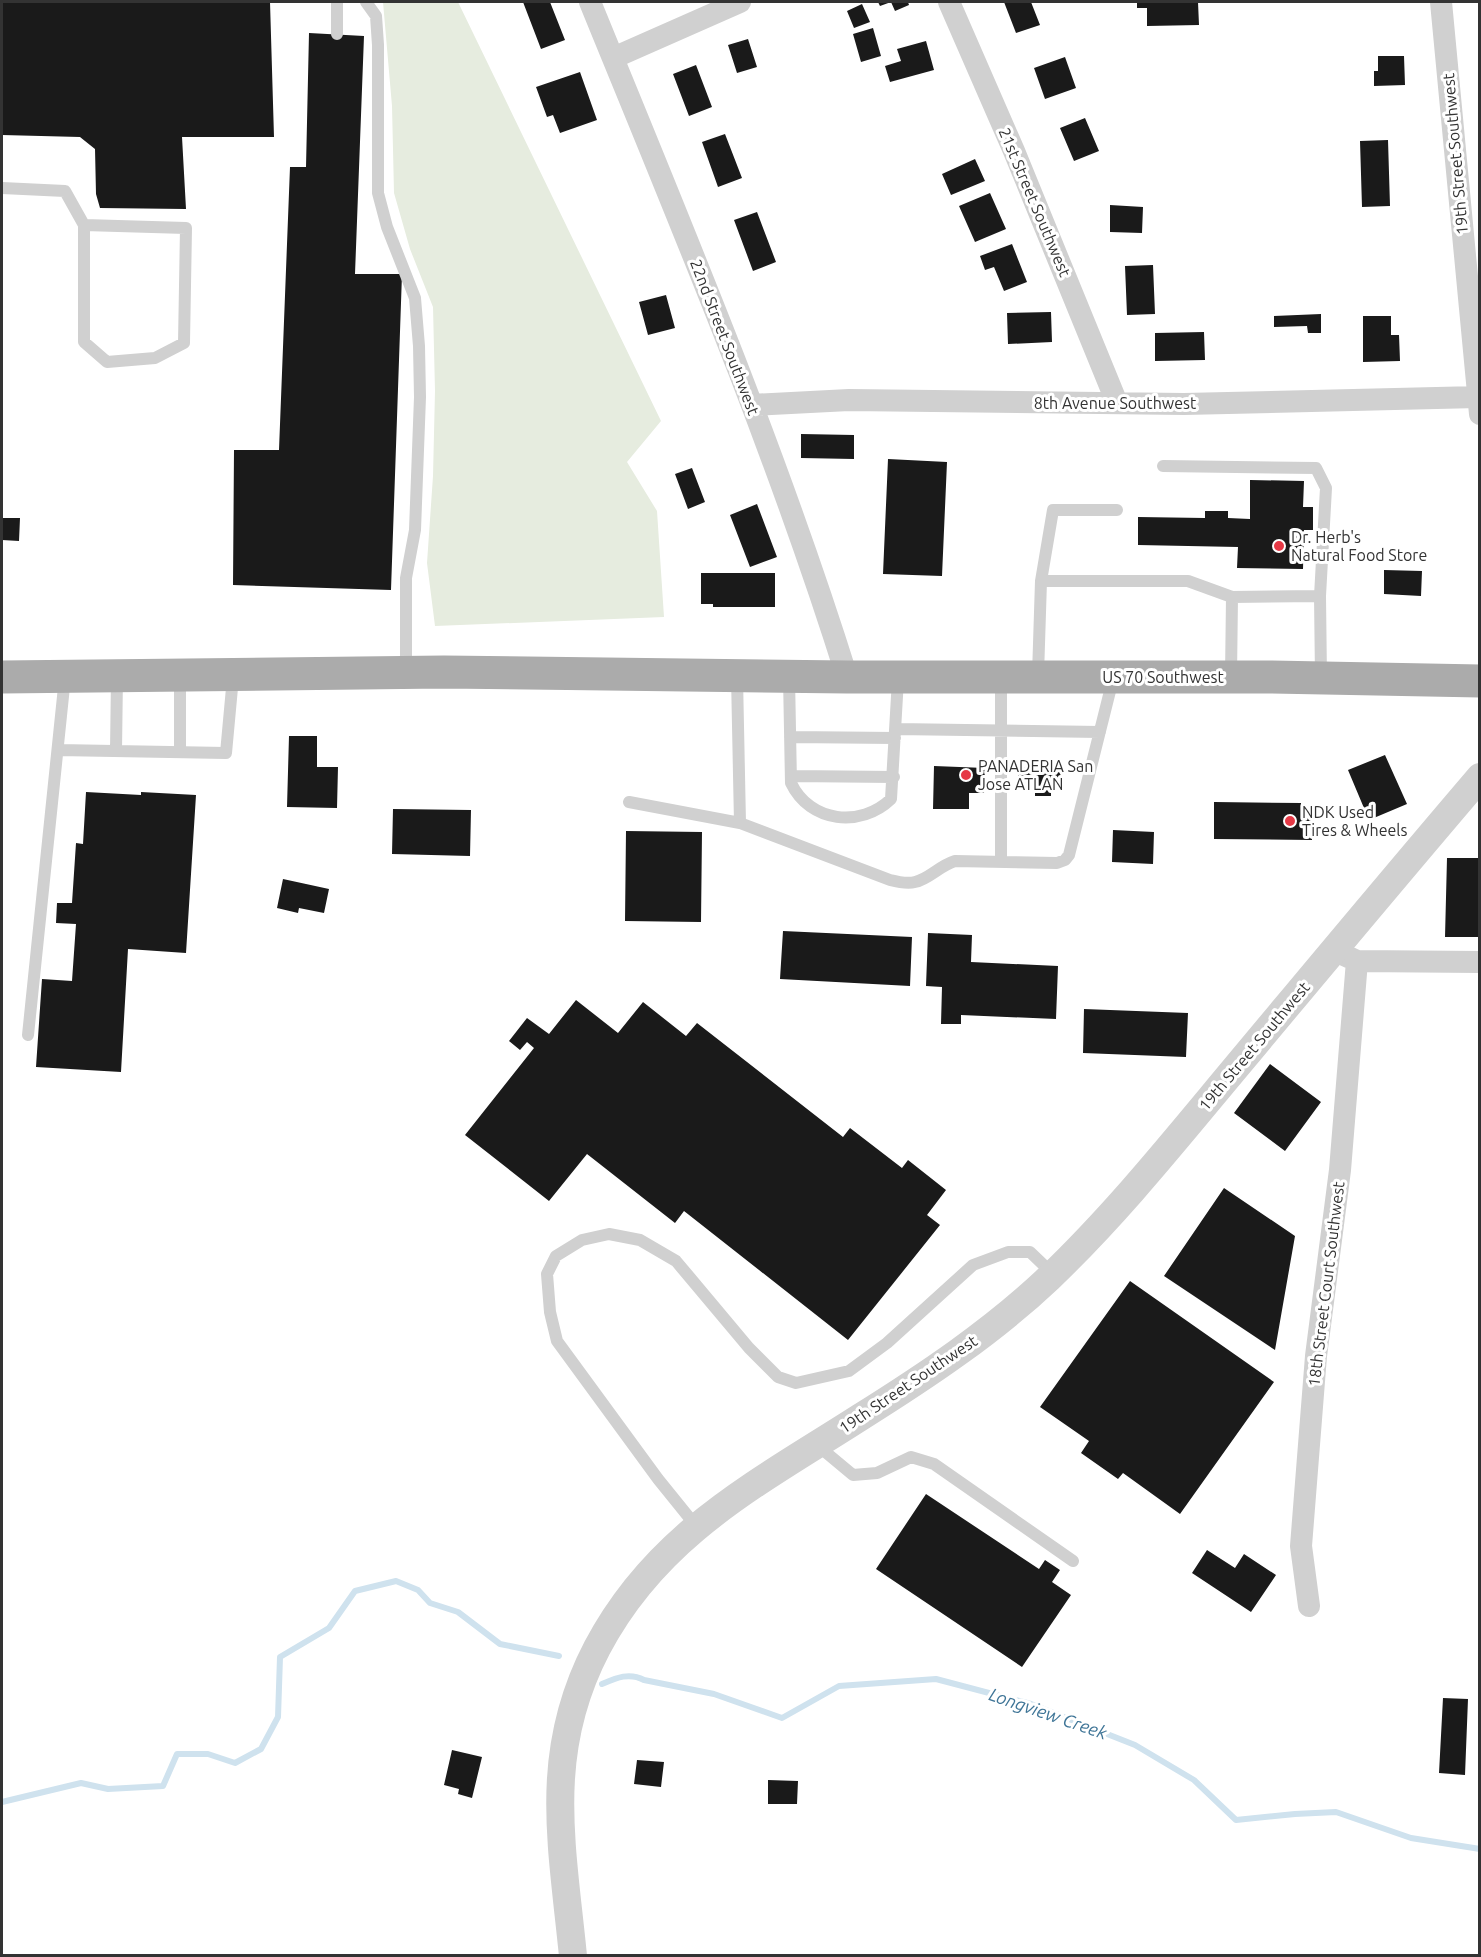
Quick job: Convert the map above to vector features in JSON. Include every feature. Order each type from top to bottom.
[{"type":"main road","name":"US 70 Southwest","points":[[2,677],[406,672],[846,677],[1231,677],[1479,681]]},
{"type":"street","name":"22nd Street Southwest","points":[[590,2],[752,405],[798,527],[846,677]]},
{"type":"street","points":[[613,58],[740,2]]},
{"type":"street","name":"21st Street Southwest","points":[[950,2],[1117,403]]},
{"type":"street","name":"19th Street Southwest","points":[[1441,2],[1479,406]]},
{"type":"street","name":"8th Avenue Southwest","points":[[752,405],[849,400],[1117,403],[1348,401],[1479,406]]},
{"type":"street","name":"19th Street Southwest","points":[[573,1956],[559,1807],[560,1771],[568,1725],[578,1691],[594,1655],[620,1609],[656,1564],[710,1515],[767,1475],[930,1373],[990,1328],[1053,1274],[1122,1204],[1345,955],[1479,777]]},
{"type":"street","points":[[1345,955],[1479,962]]},
{"type":"street","name":"18th Street Court Southwest","points":[[1309,1606],[1301,1546],[1316,1356],[1340,1170],[1345,955]]},
{"type":"lane","points":[[337,34],[338,2]]},
{"type":"lane","points":[[366,2],[376,16],[378,45],[378,193],[387,227],[415,298],[419,346],[420,397],[415,530],[406,578],[406,672]]},
{"type":"lane","points":[[2,188],[65,191],[84,225],[84,342],[107,362],[155,358],[184,343],[186,228],[84,225]]},
{"type":"lane","points":[[1163,466],[1316,468],[1326,488],[1320,596],[1321,678]]},
{"type":"lane","points":[[1038,676],[1041,581],[1053,510],[1117,510]]},
{"type":"lane","points":[[1041,581],[1188,581],[1232,597],[1320,596]]},
{"type":"lane","points":[[1231,677],[1232,597]]},
{"type":"lane","points":[[58,750],[226,753],[233,673]]},
{"type":"lane","points":[[180,674],[180,752]]},
{"type":"lane","points":[[116,751],[117,675]]},
{"type":"lane","points":[[28,1035],[65,676]]},
{"type":"lane","points":[[737,676],[740,823]]},
{"type":"lane","points":[[789,676],[791,783],[795,792],[810,806],[833,817],[850,819],[861,816],[889,801],[892,794],[898,677]]},
{"type":"lane","points":[[1001,677],[1001,862]]},
{"type":"lane","points":[[629,802],[740,823],[890,880],[902,882],[914,883],[940,867],[955,861],[1057,863],[1065,860],[1069,855],[1114,677]]},
{"type":"lane","points":[[790,737],[1002,730],[1100,732]]},
{"type":"lane","points":[[791,776],[894,777]]},
{"type":"lane","points":[[696,1526],[658,1479],[558,1341],[550,1312],[547,1274],[556,1256],[582,1240],[609,1234],[640,1240],[676,1261],[749,1348],[778,1377],[796,1383],[849,1371],[886,1343],[973,1265],[1008,1252],[1030,1251],[1053,1274]]},
{"type":"lane","points":[[816,1445],[853,1475],[877,1473],[911,1457],[934,1464],[1073,1561]]},
{"type":"shaded area","points":[[383,2],[458,2],[661,421],[627,462],[657,511],[664,617],[435,626],[427,563],[433,476],[435,391],[433,307],[410,249],[394,193],[392,106]]},
{"type":"building","points":[[2,2],[270,2],[274,137],[182,137],[186,209],[100,208],[96,194],[95,149],[80,137],[2,135]]},
{"type":"building","points":[[523,2],[550,2],[565,40],[541,49]]},
{"type":"building","points":[[878,2],[891,2],[880,6]]},
{"type":"building","points":[[891,2],[908,2],[909,5],[895,11]]},
{"type":"building","points":[[1004,2],[1031,2],[1040,25],[1016,33]]},
{"type":"building","points":[[1137,2],[1198,2],[1199,25],[1147,26],[1147,8],[1137,8]]},
{"type":"building","points":[[862,4],[870,22],[854,28],[847,11]]},
{"type":"building","points":[[873,28],[881,56],[861,62],[853,34]]},
{"type":"building","points":[[309,33],[364,36],[355,274],[402,274],[391,590],[233,585],[234,450],[279,450],[290,167],[306,167]]},
{"type":"building","points":[[748,39],[757,67],[737,73],[728,45]]},
{"type":"building","points":[[926,41],[934,70],[890,82],[885,66],[901,61],[897,49]]},
{"type":"building","points":[[1378,56],[1404,56],[1405,85],[1374,86],[1374,71],[1378,71]]},
{"type":"building","points":[[1065,57],[1076,88],[1045,99],[1034,68]]},
{"type":"building","points":[[696,65],[712,107],[689,116],[673,74]]},
{"type":"building","points":[[580,72],[597,120],[560,133],[553,115],[547,117],[536,87]]},
{"type":"building","points":[[1085,118],[1099,151],[1074,161],[1060,128]]},
{"type":"building","points":[[725,134],[742,178],[718,187],[702,142]]},
{"type":"building","points":[[1388,140],[1390,206],[1362,207],[1360,141]]},
{"type":"building","points":[[975,159],[985,181],[951,195],[942,174]]},
{"type":"building","points":[[990,193],[1006,229],[975,242],[959,206]]},
{"type":"building","points":[[1110,205],[1143,207],[1142,233],[1110,232]]},
{"type":"building","points":[[757,212],[776,262],[753,271],[734,220]]},
{"type":"building","points":[[1012,244],[1027,282],[1004,291],[994,267],[985,270],[980,256]]},
{"type":"building","points":[[1153,265],[1155,314],[1127,315],[1125,266]]},
{"type":"building","points":[[666,295],[675,328],[648,335],[639,302]]},
{"type":"building","points":[[1051,312],[1052,342],[1008,344],[1007,313]]},
{"type":"building","points":[[1321,314],[1321,333],[1308,333],[1307,326],[1274,327],[1274,316]]},
{"type":"building","points":[[1363,316],[1391,316],[1391,335],[1399,335],[1400,361],[1363,362]]},
{"type":"building","points":[[1204,332],[1205,360],[1155,361],[1155,333]]},
{"type":"building","points":[[801,434],[854,435],[854,459],[801,458]]},
{"type":"building","points":[[888,459],[947,462],[942,576],[883,574]]},
{"type":"building","points":[[692,468],[705,502],[688,509],[675,474]]},
{"type":"building","points":[[1250,480],[1304,481],[1303,507],[1313,507],[1313,530],[1304,530],[1303,569],[1237,568],[1238,547],[1138,545],[1138,517],[1205,518],[1205,511],[1228,511],[1228,518],[1250,519]]},
{"type":"building","points":[[757,504],[777,557],[750,567],[730,515]]},
{"type":"building","points":[[2,518],[20,518],[19,541],[2,540]]},
{"type":"building","points":[[1384,570],[1422,571],[1421,596],[1384,594]]},
{"type":"building","points":[[701,573],[775,573],[775,607],[713,607],[713,604],[701,604]]},
{"type":"building","points":[[289,736],[317,736],[317,767],[338,767],[337,808],[287,807]]},
{"type":"building","points":[[1385,755],[1407,804],[1369,820],[1348,770]]},
{"type":"building","points":[[934,766],[985,768],[984,793],[969,793],[969,809],[933,809]]},
{"type":"building","points":[[1018,767],[1061,767],[1060,788],[1051,788],[1051,796],[1035,796],[1035,788],[1018,788]]},
{"type":"building","points":[[86,792],[196,795],[186,953],[128,949],[121,1072],[36,1067],[42,979],[72,981],[76,924],[56,923],[57,903],[72,903],[76,843],[83,844]]},
{"type":"building","points":[[1214,802],[1301,803],[1301,811],[1312,811],[1312,840],[1214,839]]},
{"type":"building","points":[[393,809],[471,810],[470,856],[392,854]]},
{"type":"building","points":[[1113,830],[1154,832],[1153,864],[1112,862]]},
{"type":"building","points":[[626,831],[702,832],[701,922],[625,921]]},
{"type":"building","points":[[1447,858],[1480,858],[1480,937],[1445,937]]},
{"type":"building","points":[[283,879],[329,889],[324,913],[299,908],[298,913],[277,908]]},
{"type":"building","points":[[783,931],[912,937],[910,986],[780,979]]},
{"type":"building","points":[[928,933],[972,935],[971,962],[1058,966],[1056,1019],[961,1015],[961,1024],[941,1024],[942,987],[926,986]]},
{"type":"building","points":[[576,1000],[618,1033],[643,1002],[686,1036],[697,1023],[843,1137],[850,1128],[902,1168],[908,1160],[946,1190],[927,1215],[940,1225],[848,1340],[684,1211],[675,1223],[587,1154],[549,1201],[465,1135],[534,1048],[527,1042],[520,1050],[509,1041],[527,1018],[549,1034]]},
{"type":"building","points":[[1084,1009],[1188,1013],[1186,1057],[1083,1053]]},
{"type":"building","points":[[1270,1064],[1321,1102],[1285,1151],[1234,1113]]},
{"type":"building","points":[[1224,1188],[1295,1236],[1275,1350],[1164,1276]]},
{"type":"building","points":[[1130,1281],[1274,1382],[1180,1514],[1123,1473],[1118,1479],[1081,1453],[1089,1441],[1040,1407]]},
{"type":"building","points":[[926,1494],[1039,1569],[1045,1560],[1060,1570],[1052,1582],[1071,1595],[1022,1667],[876,1569]]},
{"type":"building","points":[[1207,1550],[1235,1568],[1244,1554],[1276,1575],[1251,1612],[1192,1573]]},
{"type":"building","points":[[1443,1698],[1468,1699],[1465,1775],[1439,1773]]},
{"type":"building","points":[[452,1750],[482,1757],[472,1798],[458,1794],[459,1789],[444,1785]]},
{"type":"building","points":[[637,1760],[664,1762],[661,1787],[634,1784]]},
{"type":"building","points":[[768,1780],[798,1781],[797,1804],[768,1804]]},
{"type":"waterway","name":"Longview Creek","points":[[2,1802],[81,1783],[108,1789],[163,1786],[177,1754],[208,1754],[235,1763],[261,1749],[278,1717],[280,1657],[329,1628],[355,1591],[396,1581],[418,1590],[430,1603],[458,1612],[500,1644],[559,1656]]},
{"type":"waterway","name":"Longview Creek","points":[[602,1684],[617,1678],[633,1676],[714,1694],[782,1718],[839,1686],[936,1679],[1031,1704],[1135,1745],[1194,1780],[1236,1820],[1336,1812],[1411,1838],[1480,1849]]},
{"type":"place","name":"Dr. Herb's Natural Food Store","points":[[1279,546]]},
{"type":"place","name":"PANADERIA San Jose ATLAN","points":[[966,775]]},
{"type":"place","name":"NDK Used Tires & Wheels","points":[[1290,821]]}]
